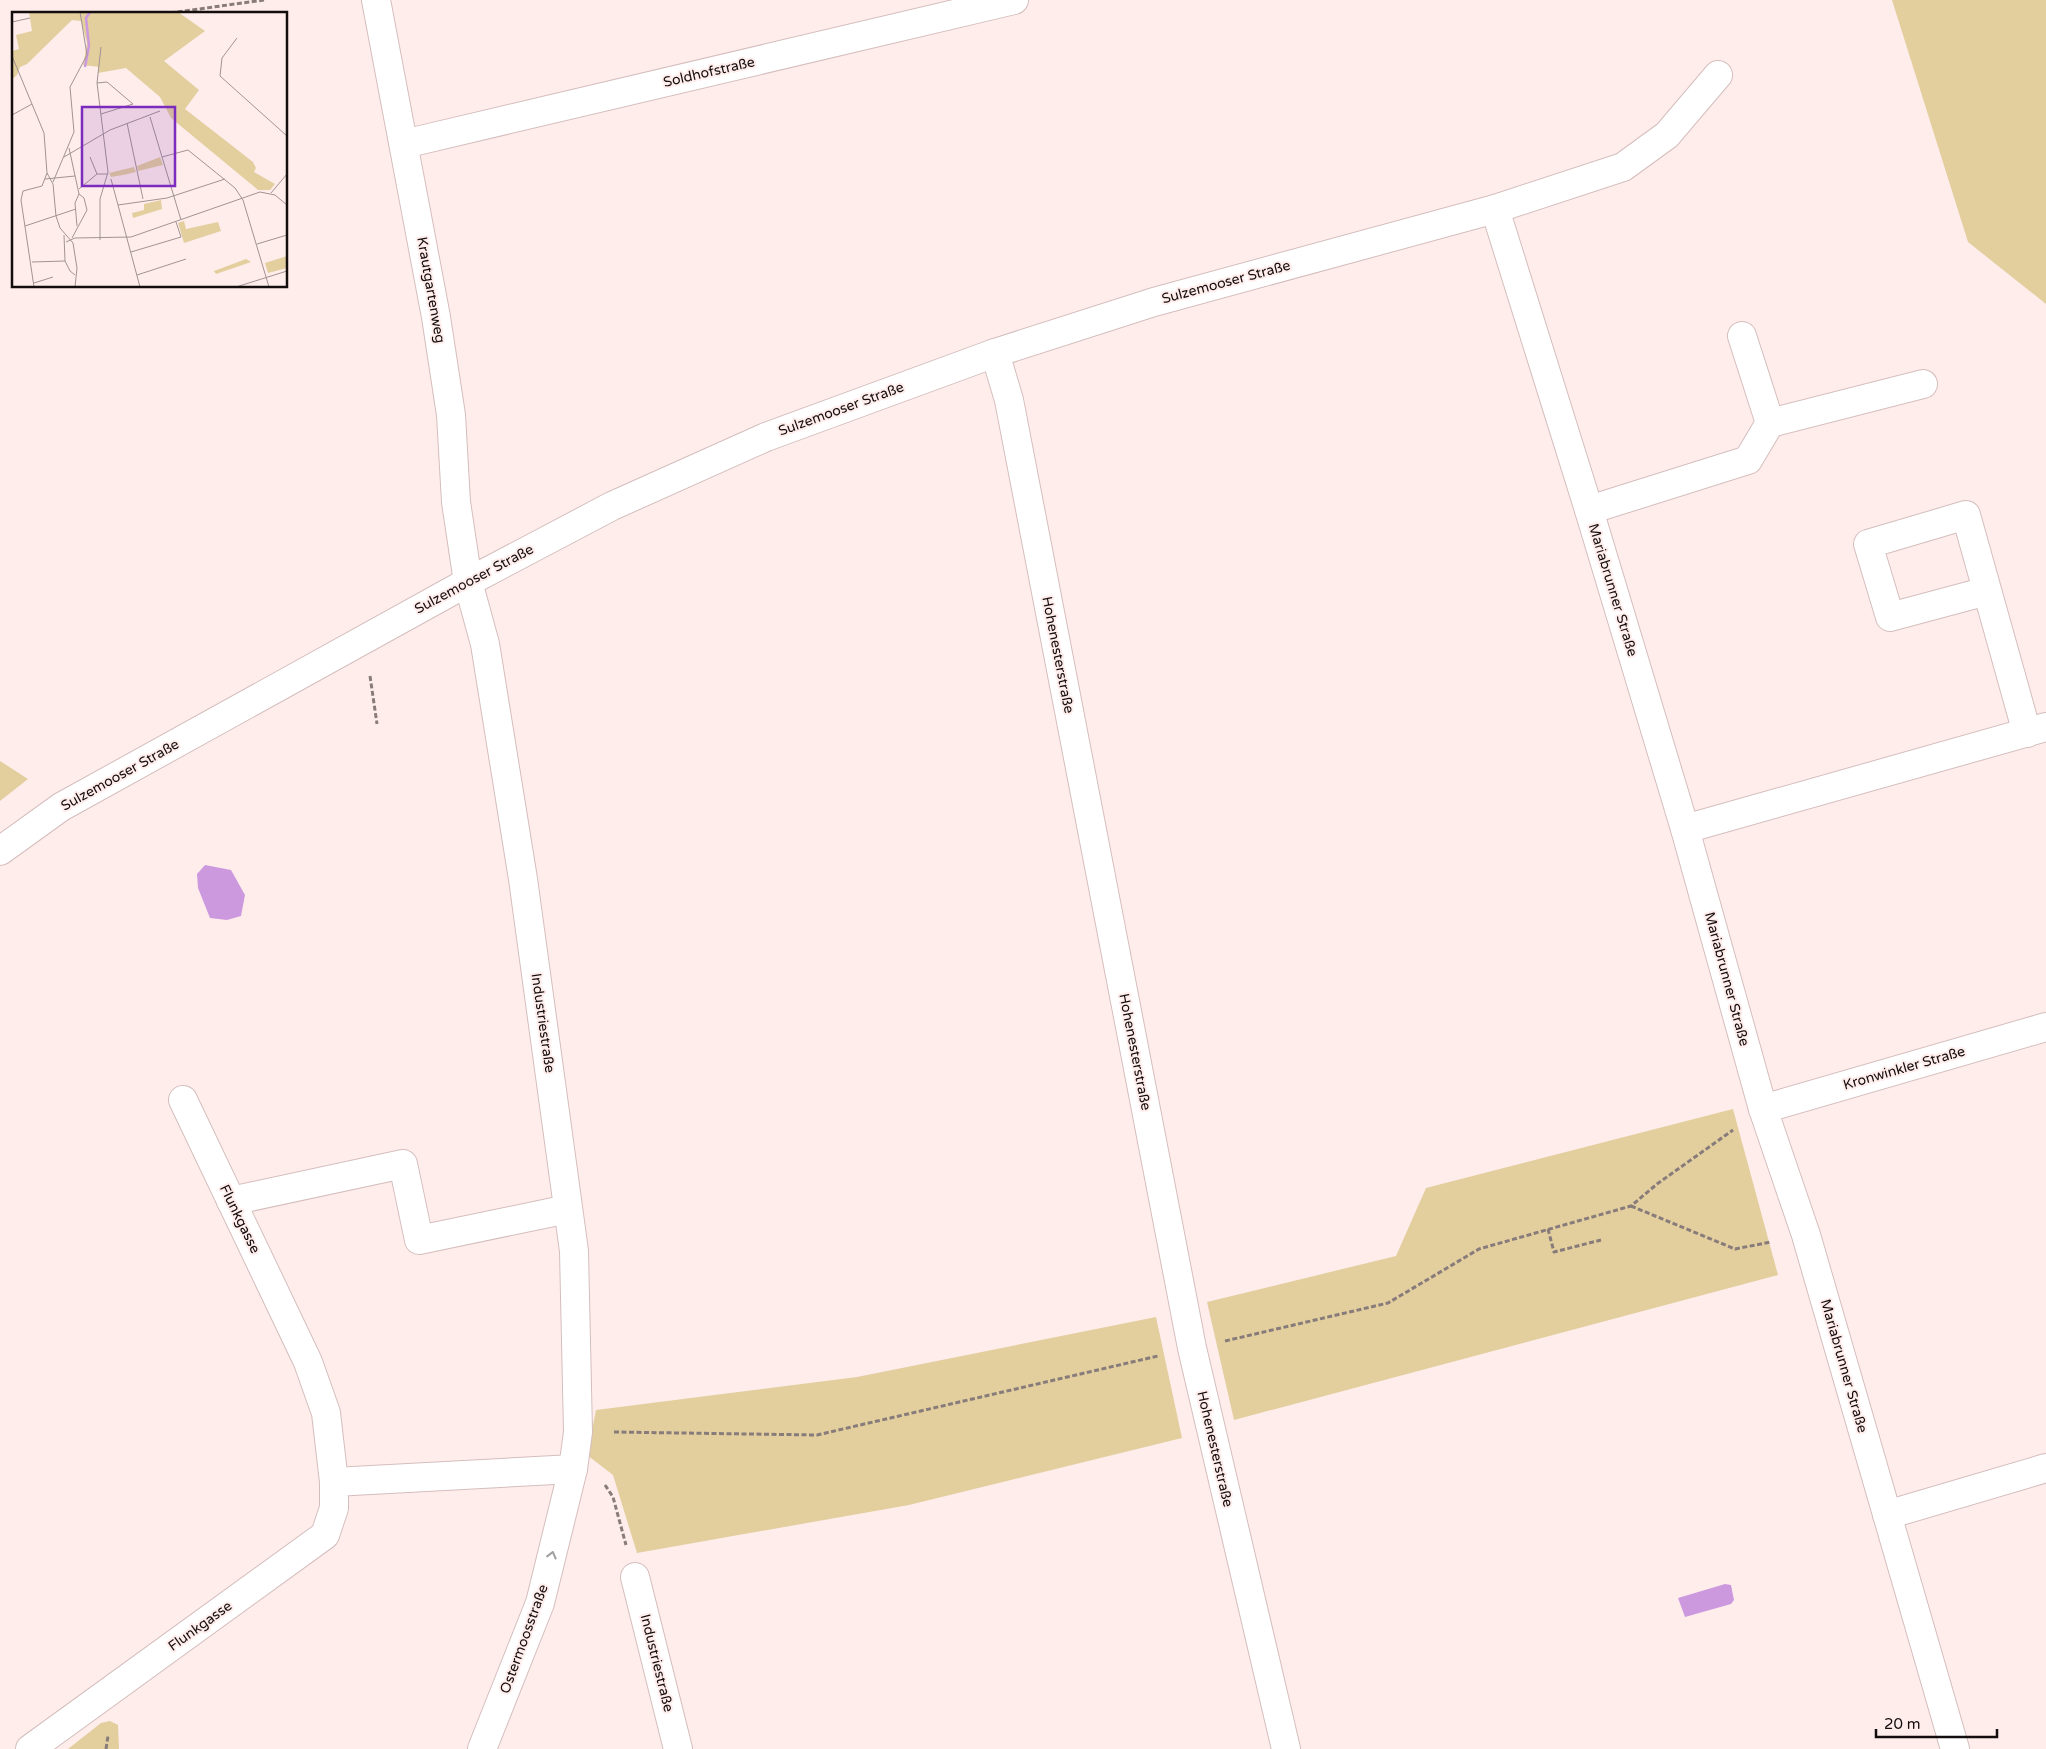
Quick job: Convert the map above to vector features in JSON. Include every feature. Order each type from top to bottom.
[{"type":"street","name":"Krautgartenweg","points":[[376,0],[436,317],[451,415],[456,502],[468,582]]},
{"type":"street","name":"Soldhofstraße","points":[[404,144],[1014,0]]},
{"type":"street","name":"Sulzemooser Straße","points":[[0,851],[61,807],[358,642],[612,506],[766,437],[995,353],[1154,302],[1495,209],[1623,167],[1667,135],[1718,75]]},
{"type":"street","name":"Mariabrunner Straße","points":[[1495,209],[1590,510],[1685,828],[1763,1109],[1806,1235],[1955,1749]]},
{"type":"street","points":[[1742,336],[1770,423]]},
{"type":"street","name":"Hohenesterstraße","points":[[995,353],[1008,400],[1192,1348],[1286,1749]]},
{"type":"street","points":[[1590,510],[1748,460],[1770,423],[1923,384]]},
{"type":"street","points":[[1685,828],[2037,730],[1987,592],[1966,514],[1868,544],[1890,617],[1987,592]]},
{"type":"street","name":"Industriestraße","points":[[468,582],[485,644],[523,879],[574,1250],[578,1432],[574,1469]]},
{"type":"street","name":"Kronwinkler Straße","points":[[1763,1109],[2046,1027]]},
{"type":"street","name":"Flunkgasse","points":[[30,1749],[325,1536],[334,1508],[334,1482],[326,1413],[308,1362],[183,1100]]},
{"type":"street","points":[[231,1201],[403,1164],[419,1240],[568,1209]]},
{"type":"street","points":[[1887,1515],[2046,1468]]},
{"type":"street","points":[[334,1482],[574,1469]]},
{"type":"street","name":"Ostermoosstraße","points":[[482,1749],[540,1603],[574,1469]]},
{"type":"street","name":"Industriestraße","points":[[635,1577],[678,1749]]},
{"type":"path","points":[[183,12],[264,0]]},
{"type":"path","points":[[358,642],[368,666],[376,724]]},
{"type":"path","points":[[1632,1206],[1735,1249],[1806,1235]]},
{"type":"path","points":[[1548,1229],[1554,1252],[1601,1240]]},
{"type":"path","points":[[574,1469],[599,1476],[613,1497],[635,1577]]},
{"type":"shaded area","points":[[1892,0],[2046,0],[2046,304],[1968,242]]},
{"type":"shaded area","points":[[0,761],[28,779],[0,801]]},
{"type":"shaded area","points":[[205,865],[231,870],[245,895],[241,916],[227,920],[210,918],[198,888],[197,874]]},
{"type":"shaded area","points":[[1733,1109],[1778,1275],[1234,1420],[1207,1302],[1396,1256],[1426,1188]]},
{"type":"shaded area","points":[[1156,1317],[1182,1438],[909,1505],[637,1553],[613,1475],[587,1455],[596,1410],[857,1377]]},
{"type":"shaded area","points":[[1725,1584],[1731,1585],[1734,1600],[1731,1604],[1685,1617],[1678,1598]]},
{"type":"shaded area","points":[[110,1721],[118,1725],[119,1749],[68,1749],[101,1723]]}]
